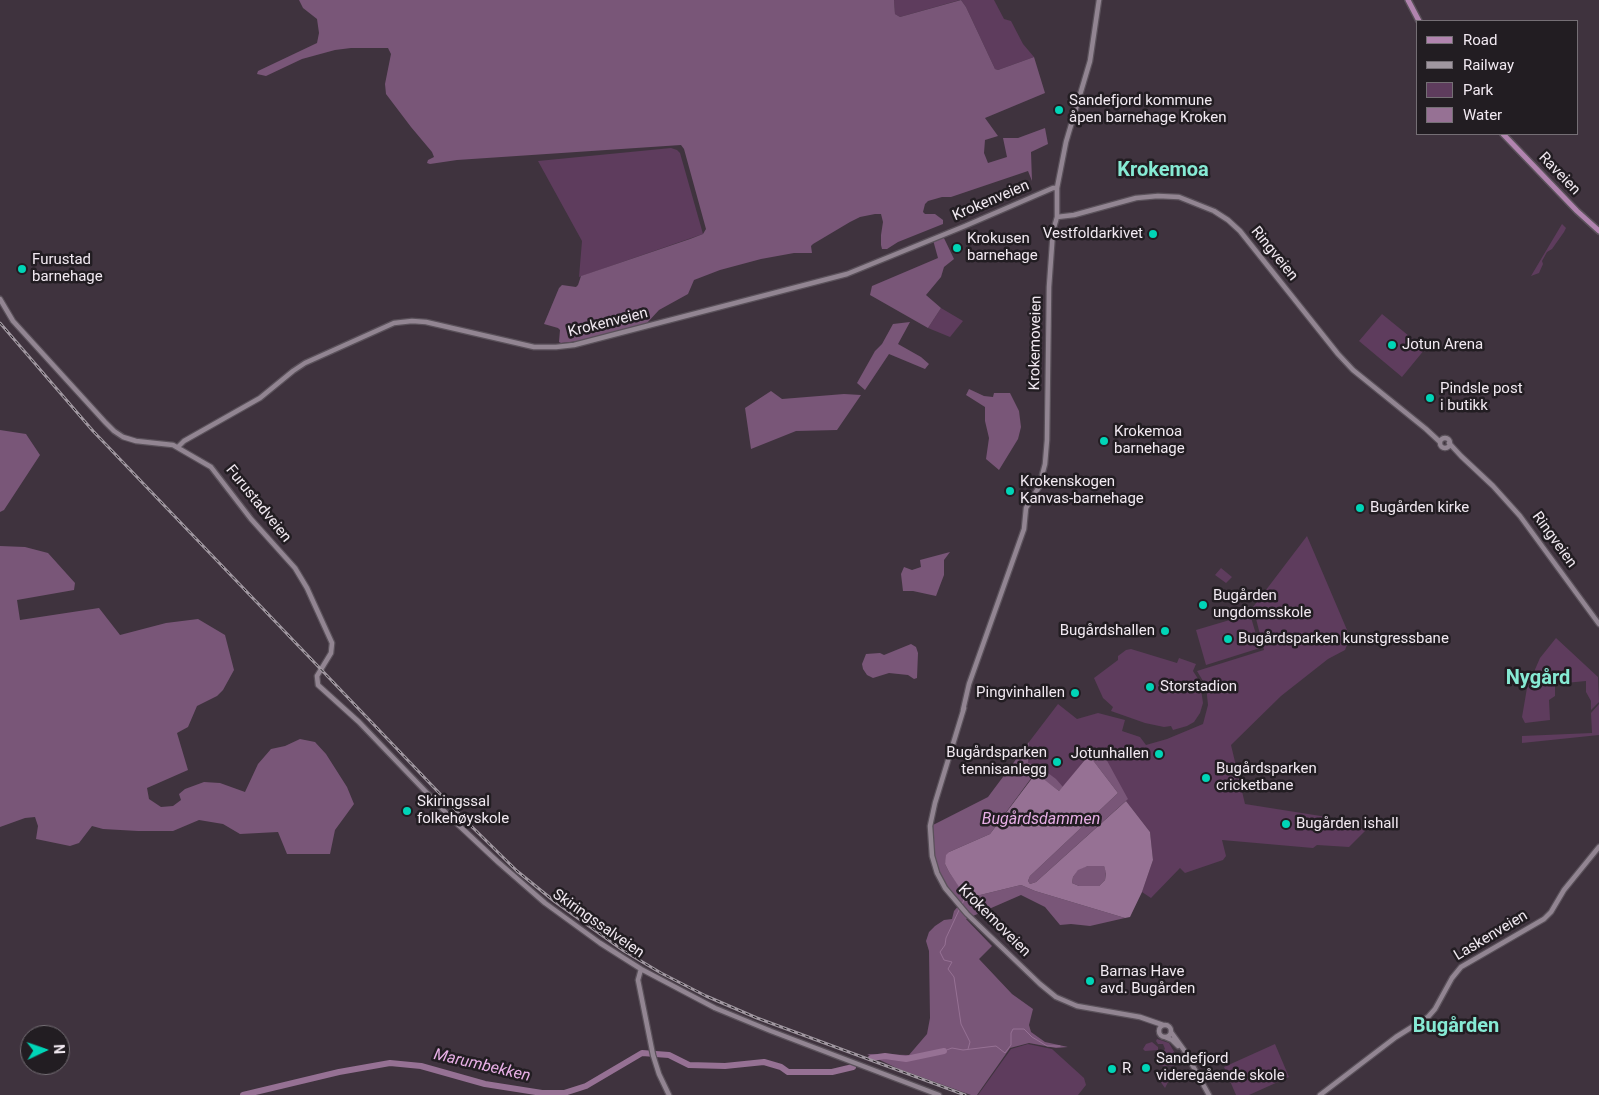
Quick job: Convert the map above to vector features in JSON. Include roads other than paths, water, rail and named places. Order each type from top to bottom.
[{"type":"main road","name":"Krokemoveien","points":[[1098,0],[1090,61],[1066,142],[1057,188],[1057,217],[1053,231],[1049,287],[1045,464],[1039,487],[1026,508],[1024,529],[995,608],[935,803],[930,826],[932,856],[944,888],[967,914],[1056,997],[1078,1006],[1140,1017],[1170,1026],[1171,1032],[1184,1050],[1207,1095]]},
{"type":"main road","points":[[1408,0],[1418,20]]},
{"type":"main road","name":"Raveien","points":[[1504,135],[1577,211],[1599,231]]},
{"type":"main road","name":"Krokenveien","points":[[178,447],[184,441],[260,398],[305,363],[394,323],[426,322],[534,347],[574,345],[847,274],[1053,188],[1057,188]]},
{"type":"main road","name":"Ringveien","points":[[1057,217],[1074,215],[1136,198],[1153,196],[1179,197],[1210,208],[1240,231],[1342,358],[1386,398],[1440,442]]},
{"type":"main road","name":"Furustadveien","points":[[0,299],[13,321],[114,431],[136,441],[178,447],[211,467],[261,532],[295,568],[307,588],[332,643],[331,653],[320,672]]},
{"type":"main road","name":"Ringveien","points":[[1426,429],[1444,438]]},
{"type":"main road","points":[[1444,438],[1449,442],[1446,448],[1442,447],[1440,442],[1444,438]]},
{"type":"main road","name":"Ringveien","points":[[1449,442],[1517,512],[1599,624]]},
{"type":"main road","name":"Ringveien","points":[[1446,448],[1461,456]]},
{"type":"main road","name":"Skiringssalveien","points":[[320,672],[317,682],[321,688],[359,722],[451,818],[491,856],[568,921],[640,969],[740,1019],[939,1095]]},
{"type":"main road","name":"Laskenveien","points":[[1320,1095],[1389,1041],[1428,1017],[1435,1009],[1452,978],[1462,967],[1544,919],[1551,912],[1564,890],[1599,847]]},
{"type":"main road","points":[[640,969],[638,980],[652,1053],[669,1095]]},
{"type":"main road","name":"Krokemoveien","points":[[1140,1017],[1154,1025],[1159,1032],[1172,1040],[1207,1095]]},
{"type":"main road","points":[[1159,1032],[1163,1025]]},
{"type":"main road","points":[[1165,1037],[1171,1032]]},
{"type":"water","name":"Bugårdsdammen","points":[[1089,755],[1118,793],[1030,876],[1028,881],[1030,884],[1036,882],[1126,801],[1150,832],[1153,860],[1142,892],[1130,917],[1125,918],[1021,885],[976,896],[965,896],[949,872],[945,864],[946,855],[990,834],[1036,773],[1059,791]],"holes":[[[1088,866],[1104,866],[1105,880],[1099,886],[1079,886],[1072,883],[1073,877],[1078,870]]]},
{"type":"waterway","points":[[962,905],[965,896]]},
{"type":"waterway","points":[[960,908],[946,938],[945,945],[940,952],[944,960],[952,962],[948,969],[954,977],[961,1024],[970,1042],[968,1049]]},
{"type":"waterway","points":[[944,1051],[952,1048],[963,1050],[996,1046],[1005,1053],[1011,1045],[1013,1029],[1024,1029],[1032,1037],[1047,1046],[1060,1046]]},
{"type":"waterway","name":"Marumbekken","points":[[871,1058],[885,1056],[906,1059],[944,1051]]},
{"type":"waterway","name":"Marumbekken","points":[[243,1095],[339,1072],[390,1063],[421,1066],[485,1084],[542,1093],[564,1093],[586,1086],[642,1053],[669,1055],[689,1065],[725,1066],[764,1062],[781,1067],[788,1072],[832,1072],[853,1067]]},
{"type":"railway","points":[[0,323],[93,431],[465,820],[517,871],[554,901],[624,951],[706,996],[757,1018],[965,1095]]},
{"type":"place","name":"Sandefjord kommune åpen barnehage Kroken","points":[[1059,110]]},
{"type":"place","name":"Vestfoldarkivet","points":[[1153,234]]},
{"type":"place","name":"Krokusen barnehage","points":[[957,248]]},
{"type":"place","name":"Furustad barnehage","points":[[22,269]]},
{"type":"place","name":"Jotun Arena","points":[[1392,345]]},
{"type":"place","name":"Pindsle post i butikk","points":[[1430,398]]},
{"type":"place","name":"Krokemoa barnehage","points":[[1104,441]]},
{"type":"place","name":"Krokenskogen Kanvas-barnehage","points":[[1010,491]]},
{"type":"place","name":"Bugården kirke","points":[[1360,508]]},
{"type":"place","name":"Bugården ungdomsskole","points":[[1203,605]]},
{"type":"place","name":"Bugårdshallen","points":[[1165,631]]},
{"type":"place","name":"Bugårdsparken kunstgressbane","points":[[1228,639]]},
{"type":"place","name":"Storstadion","points":[[1150,687]]},
{"type":"place","name":"Pingvinhallen","points":[[1075,693]]},
{"type":"place","name":"Jotunhallen","points":[[1159,754]]},
{"type":"place","name":"Bugårdsparken tennisanlegg","points":[[1057,762]]},
{"type":"place","name":"Bugårdsparken cricketbane","points":[[1206,778]]},
{"type":"place","name":"Skiringssal folkehøyskole","points":[[407,811]]},
{"type":"place","name":"Bugården ishall","points":[[1286,824]]},
{"type":"place","name":"Barnas Have avd. Bugården","points":[[1090,981]]},
{"type":"place","name":"Sandefjord videregående skole","points":[[1146,1068]]},
{"type":"place","name":"R","points":[[1112,1069]]},
{"type":"district","name":"Krokemoa","points":[[1163,171]]},
{"type":"district","name":"Nygård","points":[[1538,679]]},
{"type":"district","name":"Bugården","points":[[1456,1027]]}]
